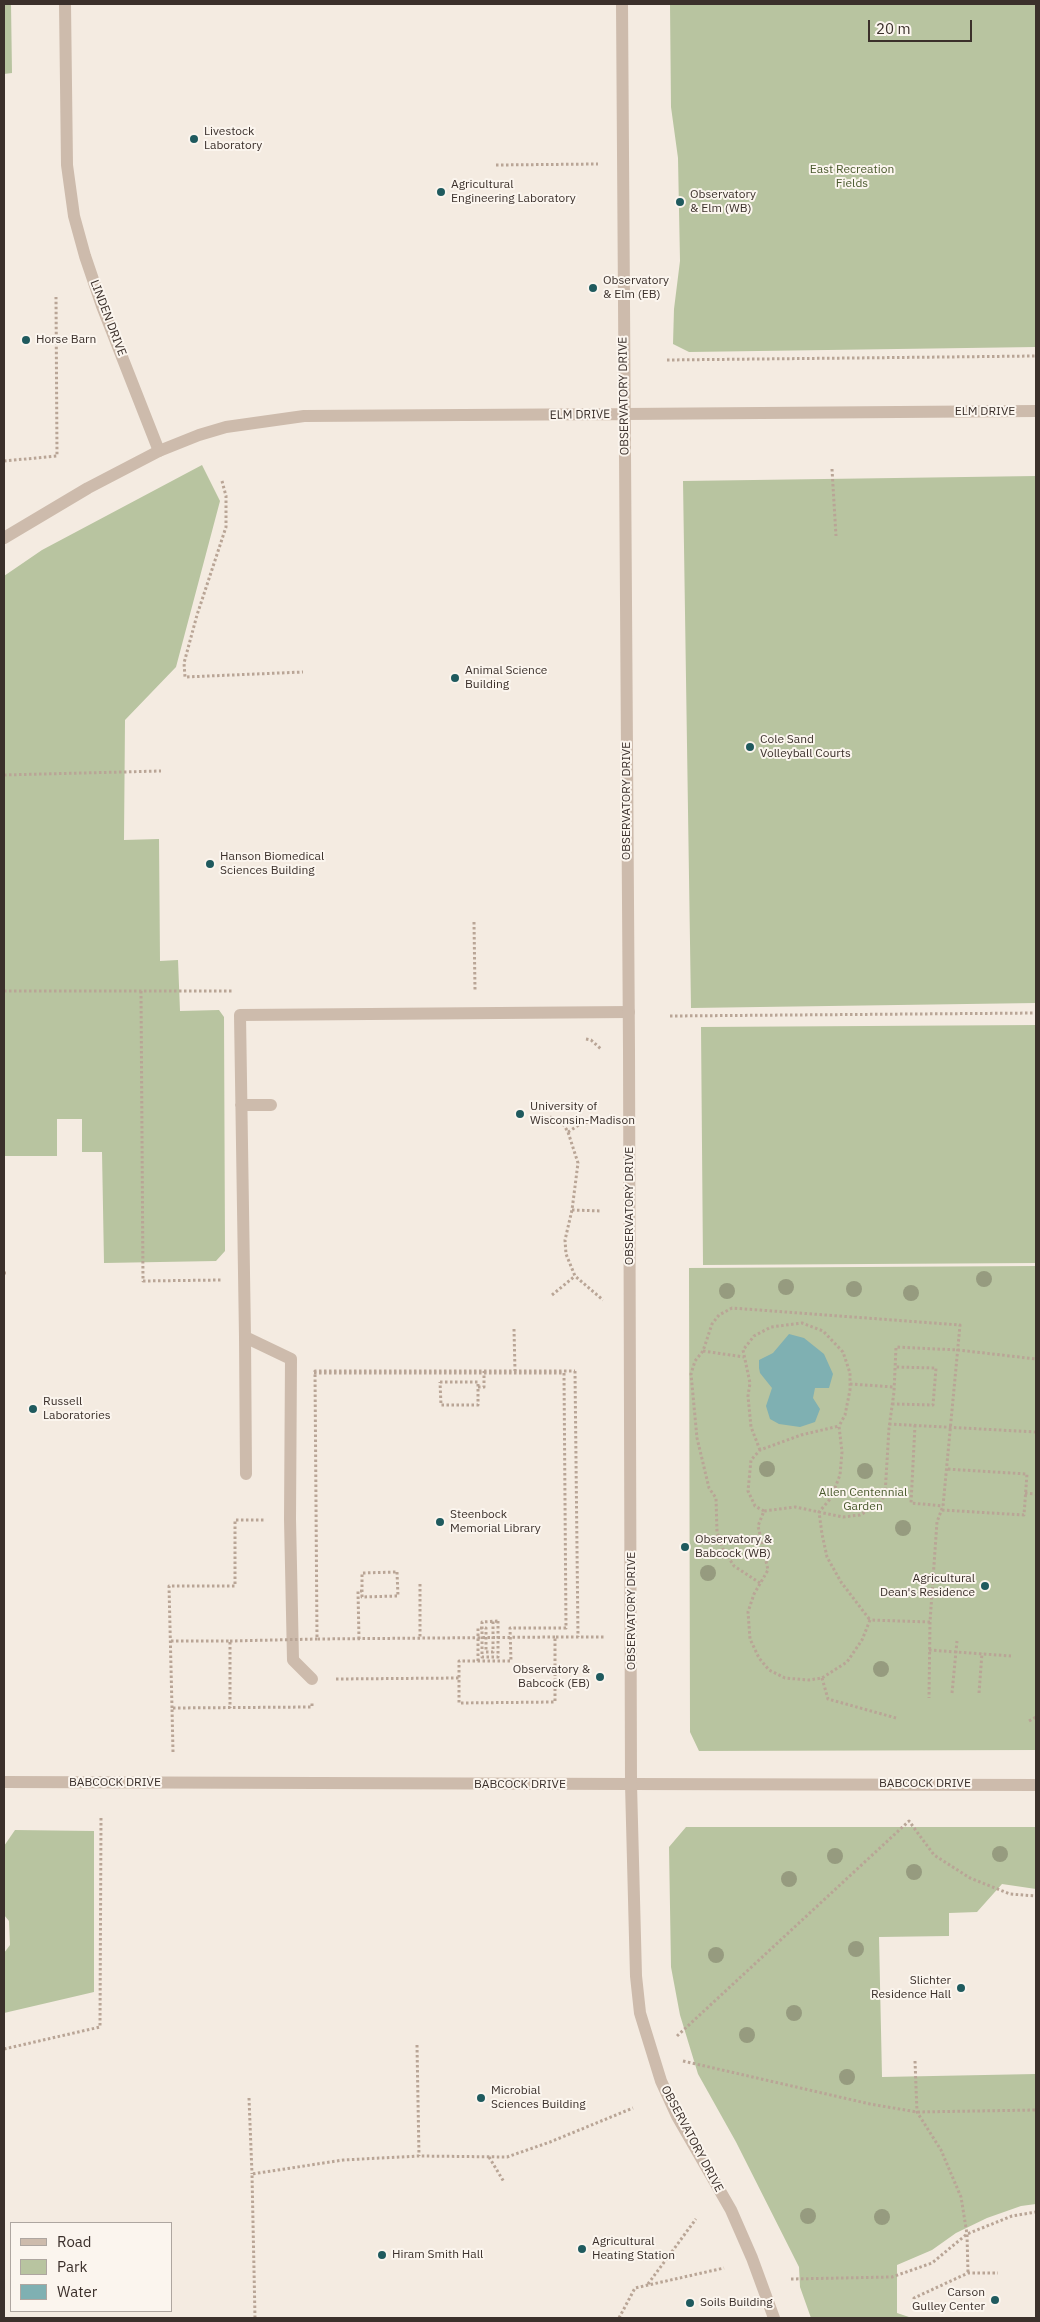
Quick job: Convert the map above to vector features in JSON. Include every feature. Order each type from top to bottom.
[{"type":"street","name":"LINDEN DRIVE","points":[[65,4],[64,94],[67,166],[74,216],[102,306],[159,451]]},
{"type":"street","name":"OBSERVATORY DRIVE","points":[[622,4],[629,1012],[631,1784],[636,1976],[640,2013],[661,2081],[677,2116],[731,2210],[752,2258],[774,2318]]},
{"type":"street","name":"ELM DRIVE","points":[[159,451],[199,435],[226,427],[304,416],[1036,411]]},
{"type":"street","points":[[4,538],[88,488],[159,451]]},
{"type":"street","points":[[246,1474],[240,1016],[629,1012]]},
{"type":"street","points":[[241,1106],[271,1105]]},
{"type":"street","points":[[245,1336],[291,1360],[290,1519],[293,1660],[312,1679]]},
{"type":"street","name":"BABCOCK DRIVE","points":[[4,1782],[1036,1785]]},
{"type":"path","points":[[496,165],[622,163]]},
{"type":"path","points":[[4,461],[57,456],[56,296]]},
{"type":"path","points":[[667,360],[1036,356]]},
{"type":"path","points":[[832,469],[836,536]]},
{"type":"path","points":[[222,481],[226,496],[226,527],[197,615],[184,663],[185,677],[303,672]]},
{"type":"path","points":[[4,775],[161,771]]},
{"type":"path","points":[[474,922],[475,991]]},
{"type":"path","points":[[141,991],[143,1281],[244,1280]]},
{"type":"path","points":[[670,1016],[1036,1013]]},
{"type":"path","points":[[580,1038],[591,1040],[602,1050]]},
{"type":"path","points":[[550,1117],[562,1122],[568,1132],[578,1163],[572,1210],[565,1240],[566,1254],[575,1276],[603,1300]]},
{"type":"path","points":[[568,1132],[582,1123],[602,1120]]},
{"type":"path","points":[[572,1210],[602,1211]]},
{"type":"path","points":[[552,1295],[575,1276]]},
{"type":"path","points":[[760,1583],[734,1566],[723,1549],[716,1532],[716,1498],[709,1488],[697,1438],[690,1374],[695,1361],[704,1352],[712,1324],[718,1316],[732,1308],[960,1325],[943,1506],[936,1522],[930,1622],[929,1698]]},
{"type":"path","points":[[760,1450],[751,1427],[748,1396],[750,1383],[744,1350],[754,1336],[772,1327],[802,1323],[822,1331],[843,1352],[850,1373],[850,1384],[845,1415],[839,1426],[842,1452],[840,1475],[831,1498],[819,1512]]},
{"type":"path","points":[[514,1329],[515,1371]]},
{"type":"path","points":[[839,1426],[820,1430],[760,1450],[751,1460],[748,1491],[755,1506],[764,1511],[795,1507],[843,1517],[860,1515],[878,1505],[885,1495],[896,1347],[958,1350],[1036,1359]]},
{"type":"path","points":[[704,1352],[744,1357]]},
{"type":"path","points":[[892,1404],[933,1405],[936,1368],[895,1367]]},
{"type":"path","points":[[317,1639],[315,1371],[575,1371],[578,1637]]},
{"type":"path","points":[[478,1387],[484,1387],[484,1371]]},
{"type":"path","points":[[291,1373],[564,1373],[566,1628],[510,1628],[511,1661],[459,1661],[459,1703],[556,1702],[555,1637]]},
{"type":"path","points":[[473,1373],[473,1382]]},
{"type":"path","points":[[440,1382],[473,1382],[478,1382],[478,1405],[441,1405],[440,1382]]},
{"type":"path","points":[[850,1384],[894,1387]]},
{"type":"path","points":[[889,1424],[1036,1432]]},
{"type":"path","points":[[915,1425],[911,1503],[943,1506]]},
{"type":"path","points":[[942,1510],[1024,1515],[1027,1474],[946,1469]]},
{"type":"path","points":[[1025,1493],[1036,1494]]},
{"type":"path","points":[[764,1511],[758,1526],[768,1570],[760,1583],[748,1612],[750,1640],[759,1658],[769,1670],[784,1678],[810,1680],[822,1678],[847,1662],[862,1640],[870,1620]]},
{"type":"path","points":[[819,1512],[827,1557],[841,1582],[870,1620]]},
{"type":"path","points":[[173,1752],[169,1586],[235,1586],[235,1520],[257,1520]]},
{"type":"path","points":[[397,1572],[398,1596],[362,1596],[362,1591],[362,1573],[397,1572]]},
{"type":"path","points":[[420,1584],[420,1638]]},
{"type":"path","points":[[359,1639],[358,1591],[362,1591]]},
{"type":"path","points":[[870,1620],[930,1622]]},
{"type":"path","points":[[498,1621],[498,1657],[482,1657],[482,1628],[482,1622],[498,1621]]},
{"type":"path","points":[[482,1628],[486,1628],[486,1652],[493,1652],[493,1622]]},
{"type":"path","points":[[478,1661],[478,1628],[482,1628]]},
{"type":"path","points":[[171,1641],[605,1637]]},
{"type":"path","points":[[230,1641],[230,1708]]},
{"type":"path","points":[[952,1693],[957,1641]]},
{"type":"path","points":[[930,1650],[1011,1656]]},
{"type":"path","points":[[979,1693],[982,1653]]},
{"type":"path","points":[[172,1708],[312,1707],[312,1679],[459,1678]]},
{"type":"path","points":[[822,1678],[828,1699],[896,1718]]},
{"type":"path","points":[[1029,1721],[1036,1718]]},
{"type":"path","points":[[4,2049],[100,2027],[101,1816]]},
{"type":"path","points":[[677,2036],[909,1821],[934,1855],[970,1878],[1010,1894],[1036,1896]]},
{"type":"path","points":[[417,2045],[419,2156]]},
{"type":"path","points":[[683,2061],[870,2104],[917,2112],[1036,2110]]},
{"type":"path","points":[[915,2061],[917,2112],[941,2150],[958,2189],[968,2234],[968,2273]]},
{"type":"path","points":[[250,2098],[255,2318]]},
{"type":"path","points":[[252,2174],[343,2160],[419,2156],[507,2157],[550,2142],[633,2108]]},
{"type":"path","points":[[489,2157],[504,2182]]},
{"type":"path","points":[[791,2278],[892,2277],[932,2263],[968,2234],[1012,2216],[1036,2212]]},
{"type":"path","points":[[648,2284],[696,2219]]},
{"type":"path","points":[[619,2318],[635,2288],[724,2268]]},
{"type":"path","points":[[951,2306],[914,2307],[914,2298],[968,2273],[998,2273]]},
{"type":"green space","points":[[4,4],[11,4],[12,73],[4,74]]},
{"type":"green space","name":"East Recreation Fields","points":[[670,4],[1036,4],[1036,347],[689,352],[673,344],[674,309],[680,261],[678,158],[671,107]]},
{"type":"green space","points":[[202,465],[220,501],[176,667],[125,720],[124,840],[159,839],[160,961],[178,960],[180,1011],[219,1010],[224,1017],[225,1251],[216,1261],[104,1263],[102,1152],[82,1152],[82,1119],[57,1119],[57,1156],[4,1156],[4,576],[42,550]]},
{"type":"green space","points":[[1036,476],[1036,1003],[691,1008],[683,481]]},
{"type":"green space","points":[[1036,1025],[1036,1263],[703,1265],[701,1027]]},
{"type":"green space","name":"Allen Centennial Garden","points":[[1036,1266],[1036,1750],[699,1751],[690,1732],[689,1268]]},
{"type":"green space","points":[[686,1827],[1036,1827],[1036,1889],[1002,1884],[977,1912],[949,1913],[949,1936],[879,1937],[882,2077],[1036,2074],[1036,2204],[1021,2206],[987,2218],[956,2233],[932,2250],[897,2265],[897,2313],[912,2318],[811,2318],[800,2287],[799,2267],[736,2142],[698,2074],[680,2015],[671,1967],[669,1847]]},
{"type":"green space","points":[[15,1830],[94,1831],[94,1992],[4,2013],[4,1953],[10,1945],[9,1921],[4,1915],[4,1846]]},
{"type":"water","points":[[789,1334],[804,1338],[824,1354],[833,1374],[829,1388],[815,1388],[813,1398],[820,1409],[815,1422],[800,1427],[779,1424],[770,1419],[766,1406],[772,1388],[760,1373],[759,1368],[759,1360],[773,1353]]},
{"type":"place","name":"Livestock Laboratory","points":[[194,139]]},
{"type":"place","name":"Agricultural Engineering Laboratory","points":[[441,192]]},
{"type":"place","name":"Observatory & Elm (WB)","points":[[680,202]]},
{"type":"place","name":"Observatory & Elm (EB)","points":[[593,288]]},
{"type":"place","name":"Horse Barn","points":[[26,340]]},
{"type":"place","name":"Animal Science Building","points":[[455,678]]},
{"type":"place","name":"Cole Sand Volleyball Courts","points":[[750,747]]},
{"type":"place","name":"Hanson Biomedical Sciences Building","points":[[210,864]]},
{"type":"place","name":"University of Wisconsin-Madison","points":[[520,1114]]},
{"type":"place","name":"Russell Laboratories","points":[[33,1409]]},
{"type":"place","name":"Steenbock Memorial Library","points":[[440,1522]]},
{"type":"place","name":"Observatory & Babcock (WB)","points":[[685,1547]]},
{"type":"place","name":"Agricultural Dean's Residence","points":[[985,1586]]},
{"type":"place","name":"Observatory & Babcock (EB)","points":[[600,1677]]},
{"type":"place","name":"Slichter Residence Hall","points":[[961,1988]]},
{"type":"place","name":"Microbial Sciences Building","points":[[481,2098]]},
{"type":"place","name":"Agricultural Heating Station","points":[[582,2249]]},
{"type":"place","name":"Hiram Smith Hall","points":[[382,2255]]},
{"type":"place","name":"Carson Gulley Center","points":[[995,2300]]},
{"type":"place","name":"Soils Building","points":[[690,2303]]}]
